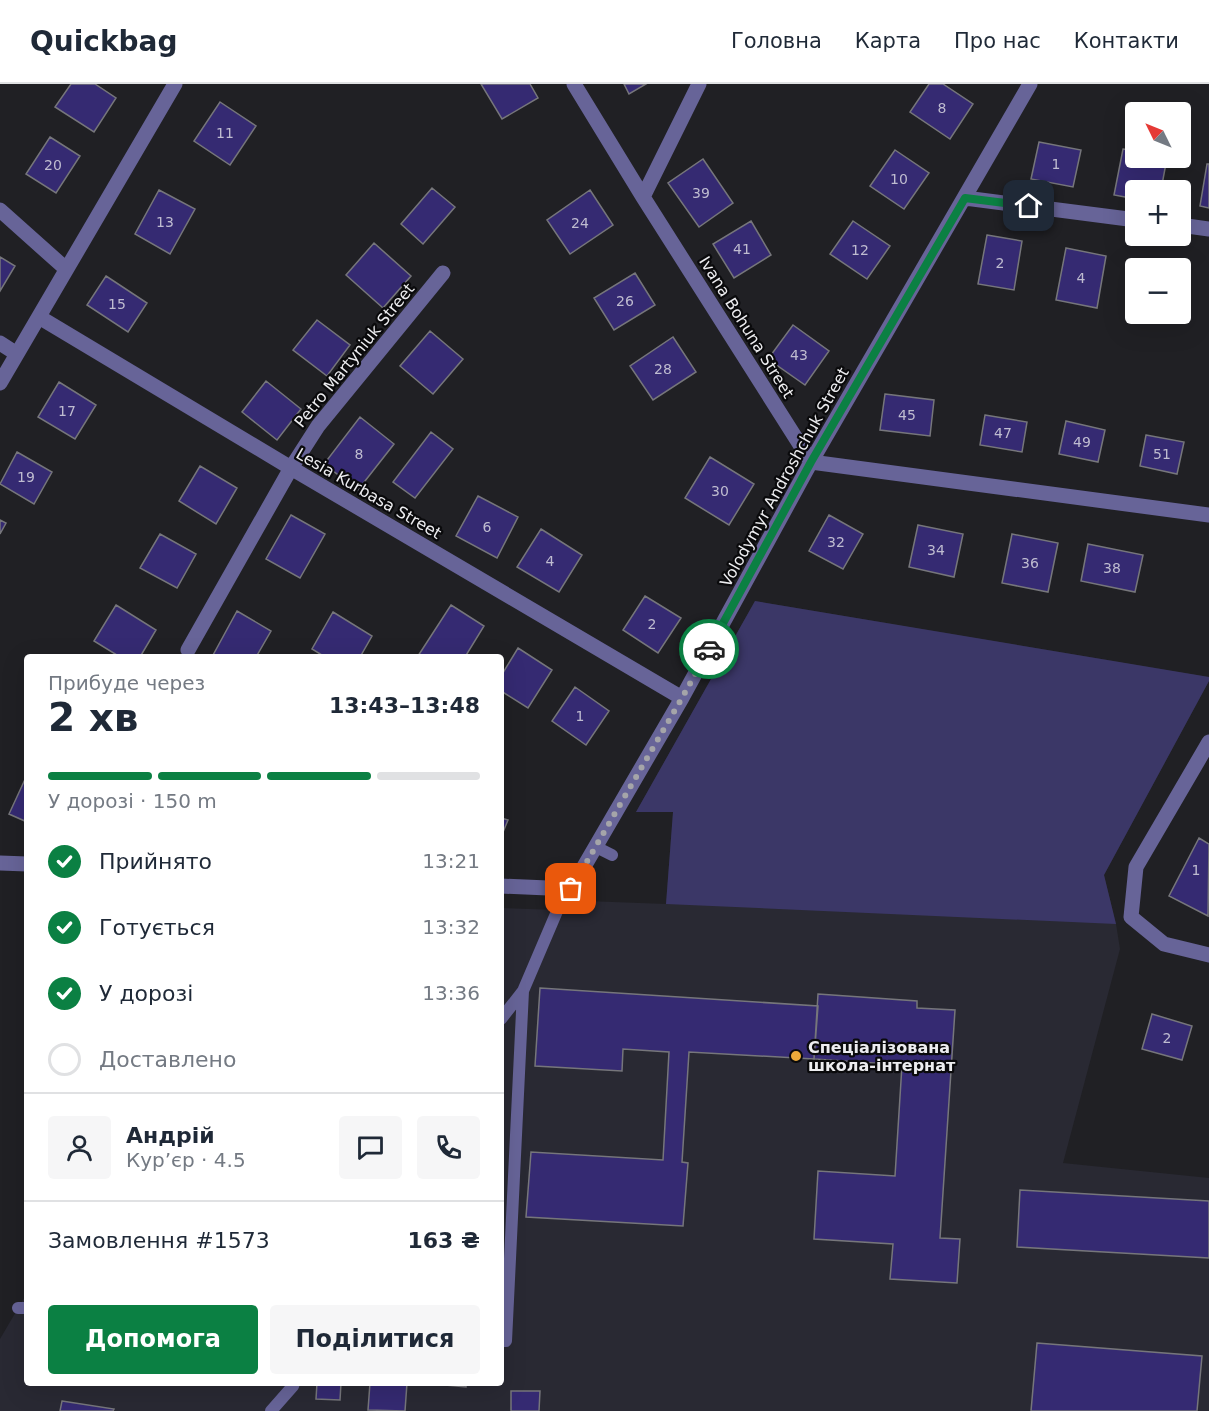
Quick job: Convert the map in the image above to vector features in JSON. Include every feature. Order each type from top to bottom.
[{"type":"street","points":[[0,383],[175,84]]},
{"type":"street","name":"Ivana Bohuna Street","points":[[574,84],[811,462]]},
{"type":"street","points":[[643,197],[699,84]]},
{"type":"street","name":"Volodymyr Androshchuk Street","points":[[571,889],[682,698],[811,462],[1030,84]]},
{"type":"street","points":[[965,198],[1125,219]]},
{"type":"street","points":[[0,210],[66,269]]},
{"type":"street","points":[[1191,227],[1209,229]]},
{"type":"street","name":"Petro Martyniuk Street","points":[[188,650],[291,468],[318,426],[443,273]]},
{"type":"street","name":"Lesia Kurbasa Street","points":[[39,317],[682,698]]},
{"type":"street","points":[[0,343],[17,354]]},
{"type":"street","points":[[811,462],[1209,515]]},
{"type":"street","points":[[1209,742],[1136,867],[1131,917],[1164,944],[1209,955]]},
{"type":"street","points":[[0,863],[24,864]]},
{"type":"street","points":[[504,886],[571,889]]},
{"type":"lane","points":[[596,847],[612,855]]},
{"type":"lane","points":[[504,1015],[523,991],[558,909],[571,889]]},
{"type":"lane","points":[[504,1341],[506,1341],[523,991]]},
{"type":"lane","points":[[271,1411],[293,1386]]},
{"type":"shaded area","name":"Спеціалізована школа-інтернат","points":[[755,601],[1209,677],[1209,681],[1104,875],[1120,949],[1063,1163],[1209,1178],[1209,1411],[0,1411],[0,1339],[24,1298],[24,1386],[504,1386],[504,908],[584,911],[586,901],[666,904],[673,812],[636,812]]},
{"type":"shaded area","points":[[755,601],[1209,677],[1209,681],[1104,875],[1116,924],[666,904],[673,812],[636,812]]},
{"type":"building","points":[[71,84],[95,84],[116,98],[94,132],[55,107]]},
{"type":"building","points":[[481,84],[530,84],[538,98],[502,119]]},
{"type":"building","points":[[624,84],[646,84],[629,94]]},
{"type":"building","points":[[929,84],[943,84],[973,104],[950,139],[910,112]]},
{"type":"building","points":[[220,102],[256,126],[230,165],[194,141]]},
{"type":"building","points":[[50,137],[80,156],[56,193],[26,174]]},
{"type":"building","points":[[1039,142],[1081,150],[1073,187],[1031,179]]},
{"type":"building","points":[[1123,149],[1125,149],[1125,168],[1165,168],[1163,180],[1125,180],[1125,197],[1114,195]]},
{"type":"building","points":[[895,150],[929,173],[904,209],[870,186]]},
{"type":"building","points":[[703,159],[733,203],[699,227],[668,183]]},
{"type":"building","points":[[1207,164],[1209,164],[1209,208],[1200,206]]},
{"type":"building","points":[[432,188],[455,207],[423,244],[401,224]]},
{"type":"building","points":[[159,190],[195,209],[170,254],[135,234]]},
{"type":"building","points":[[590,190],[613,225],[570,254],[547,220]]},
{"type":"building","points":[[751,221],[771,255],[734,278],[713,244]]},
{"type":"building","points":[[853,221],[890,246],[867,279],[830,254]]},
{"type":"building","points":[[987,235],[1022,241],[1014,290],[978,284]]},
{"type":"building","points":[[374,243],[411,276],[383,308],[346,275]]},
{"type":"building","points":[[1066,248],[1106,256],[1097,308],[1056,300]]},
{"type":"building","points":[[0,257],[15,266],[0,291]]},
{"type":"building","points":[[635,273],[655,305],[614,330],[594,298]]},
{"type":"building","points":[[106,276],[147,303],[128,332],[87,305]]},
{"type":"building","points":[[317,320],[350,345],[327,376],[293,350]]},
{"type":"building","points":[[793,325],[829,351],[805,385],[768,359]]},
{"type":"building","points":[[430,331],[463,359],[433,394],[400,366]]},
{"type":"building","points":[[673,337],[696,372],[653,400],[630,366]]},
{"type":"building","points":[[266,381],[301,409],[277,440],[242,412]]},
{"type":"building","points":[[59,382],[96,405],[75,439],[38,417]]},
{"type":"building","points":[[885,394],[934,400],[930,436],[880,430]]},
{"type":"building","points":[[985,415],[1027,422],[1022,452],[980,445]]},
{"type":"building","points":[[360,417],[394,444],[358,490],[324,464]]},
{"type":"building","points":[[1066,421],[1105,430],[1098,462],[1059,454]]},
{"type":"building","points":[[431,432],[453,449],[415,498],[393,482]]},
{"type":"building","points":[[1146,435],[1184,442],[1177,474],[1140,466]]},
{"type":"building","points":[[17,452],[52,472],[34,504],[0,484]]},
{"type":"building","points":[[710,457],[754,484],[729,525],[685,498]]},
{"type":"building","points":[[200,466],[237,488],[216,524],[179,501]]},
{"type":"building","points":[[478,496],[518,517],[497,558],[456,536]]},
{"type":"building","points":[[291,515],[325,534],[300,578],[266,559]]},
{"type":"building","points":[[829,515],[863,534],[843,569],[809,551]]},
{"type":"building","points":[[0,520],[6,523],[0,534]]},
{"type":"building","points":[[918,525],[963,534],[954,577],[909,567]]},
{"type":"building","points":[[541,529],[582,555],[559,592],[517,567]]},
{"type":"building","points":[[160,534],[196,554],[177,588],[140,568]]},
{"type":"building","points":[[1012,534],[1058,543],[1048,592],[1002,583]]},
{"type":"building","points":[[1088,544],[1143,555],[1135,592],[1081,581]]},
{"type":"building","points":[[645,596],[681,618],[658,653],[623,630]]},
{"type":"building","points":[[116,605],[156,630],[142,654],[115,654],[94,641]]},
{"type":"building","points":[[451,605],[484,626],[467,654],[419,654]]},
{"type":"building","points":[[237,611],[271,631],[258,654],[214,654]]},
{"type":"building","points":[[333,612],[372,636],[362,654],[320,654],[312,649]]},
{"type":"building","points":[[518,648],[552,670],[528,708],[504,693],[504,671]]},
{"type":"building","points":[[575,687],[609,711],[586,745],[552,721]]},
{"type":"building","points":[[24,782],[24,821],[9,814]]},
{"type":"building","points":[[1199,838],[1209,844],[1208,916],[1169,896]]},
{"type":"building","points":[[540,988],[818,1006],[814,1059],[689,1052],[682,1162],[688,1163],[683,1226],[526,1217],[531,1152],[663,1160],[669,1052],[623,1049],[622,1071],[535,1066]]},
{"type":"building","points":[[818,994],[917,1001],[917,1008],[955,1010],[940,1238],[960,1239],[957,1283],[890,1279],[893,1244],[814,1239],[818,1171],[895,1176],[902,1065],[814,1059]]},
{"type":"building","points":[[1152,1014],[1192,1026],[1182,1060],[1142,1049]]},
{"type":"building","points":[[1020,1190],[1209,1201],[1209,1258],[1017,1247]]},
{"type":"building","points":[[1037,1343],[1202,1356],[1197,1411],[1031,1411]]},
{"type":"building","points":[[317,1386],[341,1386],[340,1400],[316,1399]]},
{"type":"building","points":[[370,1386],[407,1386],[405,1411],[368,1410]]},
{"type":"building","points":[[511,1391],[540,1391],[539,1411],[511,1411]]},
{"type":"building","points":[[62,1401],[114,1409],[113,1411],[60,1411]]},
{"type":"way so far","points":[[571,889],[709,649]]},
{"type":"place","name":"Спеціалізована школа-інтернат","points":[[796,1056]]},
{"type":"route","points":[[709,649],[811,462],[965,198],[1029,206]]}]
